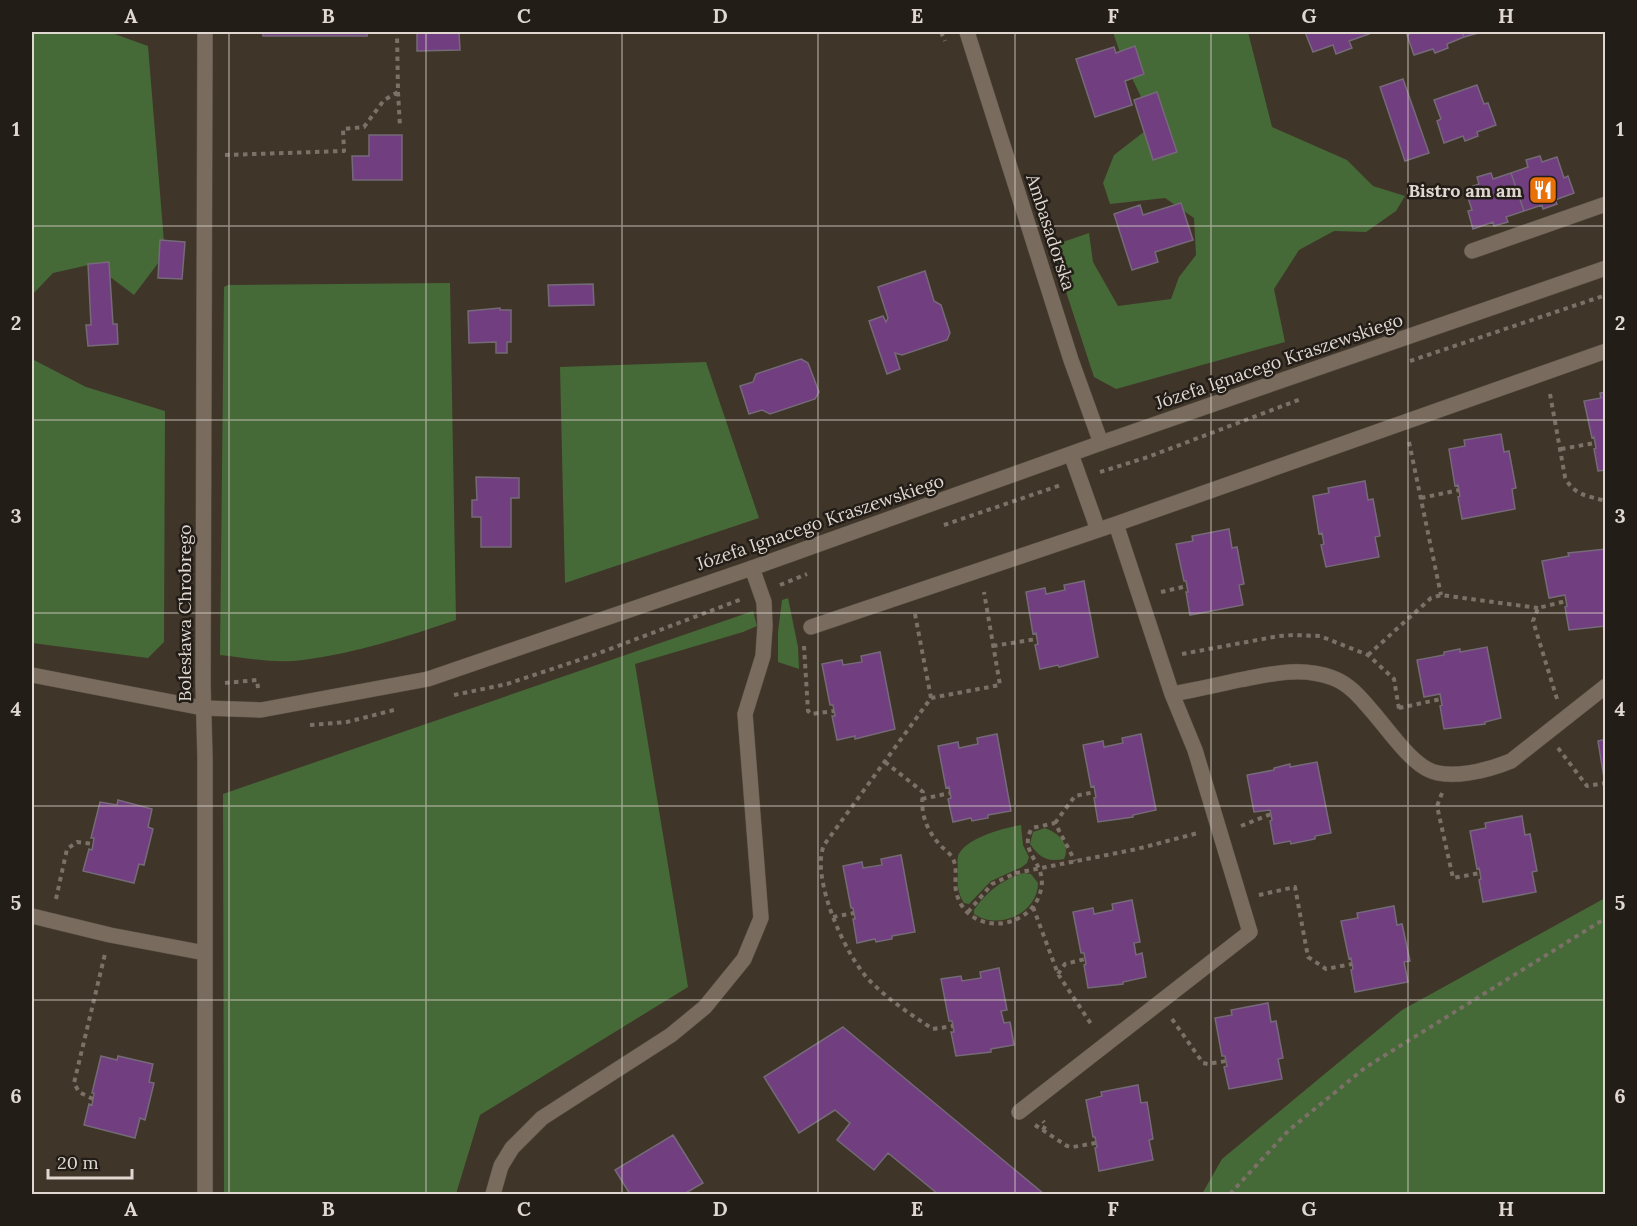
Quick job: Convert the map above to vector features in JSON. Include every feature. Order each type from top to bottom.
[{"type":"street","name":"Bolesława Chrobrego","points":[[205,32],[203,708],[206,758],[205,1194]]},
{"type":"street","name":"Ambasadorska","points":[[967,32],[1071,360],[1101,443]]},
{"type":"street","points":[[1472,251],[1604,208]]},
{"type":"street","name":"Józefa Ignacego Kraszewskiego","points":[[32,675],[203,708],[261,710],[428,679],[1605,268]]},
{"type":"street","points":[[811,627],[1116,524],[1605,351]]},
{"type":"street","points":[[1071,454],[1098,530]]},
{"type":"street","points":[[1019,1112],[1250,932],[1195,750],[1172,694],[1116,524]]},
{"type":"street","points":[[493,1194],[501,1166],[512,1148],[542,1118],[671,1035],[705,1007],[744,958],[757,928],[761,918],[745,714],[763,656],[765,626],[764,602],[752,567]]},
{"type":"street","points":[[1172,694],[1277,672],[1302,671],[1334,678],[1346,684],[1361,698],[1416,761],[1430,770],[1446,774],[1493,768],[1511,761],[1605,686]]},
{"type":"street","points":[[32,916],[110,936],[205,953]]},
{"type":"path","points":[[397,32],[400,127]]},
{"type":"path","points":[[205,156],[344,151],[343,129],[364,127],[384,100],[398,92]]},
{"type":"path","points":[[1548,383],[1569,486],[1574,491],[1605,501]]},
{"type":"path","points":[[1407,432],[1442,595]]},
{"type":"path","points":[[1562,449],[1595,443]]},
{"type":"path","points":[[1421,498],[1459,490]]},
{"type":"path","points":[[952,1026],[933,1029],[907,1013],[868,979],[833,917],[825,891],[820,859],[824,845],[931,698],[1000,685],[982,582]]},
{"type":"path","points":[[1152,594],[1187,586]]},
{"type":"path","points":[[1368,656],[1431,598],[1442,595],[1538,608],[1566,601]]},
{"type":"path","points":[[913,606],[931,698]]},
{"type":"path","points":[[1538,608],[1533,621],[1559,708]]},
{"type":"path","points":[[1179,654],[1185,655],[1294,635],[1320,636],[1368,656],[1394,679],[1399,708],[1395,715]]},
{"type":"path","points":[[993,646],[1037,639]]},
{"type":"path","points":[[810,643],[804,647],[808,711],[811,714],[834,711]]},
{"type":"path","points":[[1399,708],[1441,699]]},
{"type":"path","points":[[1555,744],[1587,786],[1605,783]]},
{"type":"path","points":[[885,762],[923,792],[922,815],[931,835],[955,862],[956,892],[960,902],[980,921],[994,924],[1006,924],[1017,920],[1032,907],[1042,888],[1043,876],[1029,850],[1028,835],[1032,828],[1055,823],[1075,796],[1095,792]]},
{"type":"path","points":[[1443,786],[1437,807],[1453,878],[1480,873]]},
{"type":"path","points":[[922,799],[950,793]]},
{"type":"path","points":[[1239,828],[1271,814]]},
{"type":"path","points":[[1055,823],[1075,861]]},
{"type":"path","points":[[968,912],[986,890],[1002,878],[1039,868],[1137,849],[1219,827]]},
{"type":"path","points":[[51,921],[67,849],[77,842],[93,844]]},
{"type":"path","points":[[1258,895],[1295,887],[1308,957],[1326,969],[1352,964]]},
{"type":"path","points":[[1032,907],[1058,975],[1106,1045]]},
{"type":"path","points":[[833,917],[854,913]]},
{"type":"path","points":[[1230,1194],[1289,1130],[1366,1067],[1605,918]]},
{"type":"path","points":[[93,1099],[80,1092],[74,1083],[110,936]]},
{"type":"path","points":[[1058,975],[1065,964],[1085,959]]},
{"type":"path","points":[[1171,1017],[1203,1063],[1226,1061]]},
{"type":"path","points":[[1019,1112],[1067,1146],[1096,1143]]},
{"type":"green space","points":[[32,32],[109,32],[148,46],[165,254],[134,295],[93,264],[53,273],[32,295]]},
{"type":"green space","points":[[1113,32],[1248,32],[1272,127],[1347,160],[1373,186],[1405,196],[1396,211],[1366,232],[1334,231],[1299,250],[1274,289],[1285,342],[1116,389],[1094,377],[1051,246],[1089,233],[1093,262],[1118,306],[1171,299],[1179,277],[1196,255],[1194,218],[1165,198],[1110,204],[1103,183],[1114,155],[1154,124],[1120,53]]},
{"type":"green space","points":[[450,283],[456,620],[362,649],[303,660],[272,661],[220,655],[224,287],[228,285]]},
{"type":"green space","points":[[32,295],[34,360],[86,387],[165,411],[164,642],[148,658],[32,643]]},
{"type":"green space","points":[[706,362],[759,518],[565,583],[560,367]]},
{"type":"green space","points":[[788,598],[798,647],[799,669],[778,662],[778,632],[782,600]]},
{"type":"green space","points":[[753,611],[757,626],[635,664],[688,987],[480,1115],[456,1194],[224,1194],[223,794]]},
{"type":"green space","points":[[1021,825],[1023,845],[1029,857],[1027,863],[991,881],[969,904],[964,903],[958,883],[958,856],[962,850],[968,844],[986,835]]},
{"type":"green space","points":[[1045,828],[1062,840],[1066,849],[1064,859],[1044,858],[1030,844],[1033,832]]},
{"type":"green space","points":[[1024,873],[1031,874],[1038,883],[1032,903],[1024,910],[1005,920],[995,921],[974,914],[974,910],[990,892],[1009,879]]},
{"type":"green space","points":[[1605,898],[1605,1194],[1202,1194],[1222,1159],[1402,1010]]},
{"type":"building","points":[[263,32],[367,32],[367,36],[263,36]]},
{"type":"building","points":[[417,32],[459,32],[460,50],[417,51]]},
{"type":"building","points":[[1305,32],[1368,32],[1369,34],[1349,41],[1352,48],[1336,54],[1333,45],[1313,52]]},
{"type":"building","points":[[1411,32],[1462,32],[1464,37],[1447,44],[1448,48],[1435,53],[1433,49],[1414,55],[1407,35]]},
{"type":"building","points":[[1462,32],[1482,32],[1464,37]]},
{"type":"building","points":[[1135,46],[1144,74],[1125,81],[1132,105],[1095,117],[1076,59],[1114,47],[1116,53]]},
{"type":"building","points":[[1403,79],[1429,153],[1405,161],[1380,87]]},
{"type":"building","points":[[1477,85],[1484,104],[1488,103],[1496,125],[1477,132],[1478,136],[1465,141],[1463,136],[1444,143],[1437,121],[1441,119],[1434,100]]},
{"type":"building","points":[[1157,92],[1177,152],[1153,160],[1134,100]]},
{"type":"building","points":[[369,135],[402,135],[402,180],[353,180],[352,156],[369,156]]},
{"type":"building","points":[[1540,156],[1542,162],[1557,157],[1564,178],[1568,176],[1574,193],[1555,200],[1557,204],[1543,209],[1542,205],[1524,211],[1511,173],[1528,167],[1526,160]]},
{"type":"building","points":[[1491,173],[1493,179],[1511,173],[1524,211],[1506,217],[1508,222],[1494,226],[1493,222],[1473,229],[1468,211],[1472,210],[1465,189],[1479,184],[1477,177]]},
{"type":"building","points":[[1181,203],[1193,240],[1155,252],[1158,262],[1132,270],[1114,214],[1140,205],[1143,215]]},
{"type":"building","points":[[160,240],[185,242],[182,279],[158,278]]},
{"type":"building","points":[[109,262],[113,324],[117,324],[118,344],[88,346],[86,325],[91,325],[88,264]]},
{"type":"building","points":[[925,271],[934,301],[941,305],[950,333],[947,340],[902,355],[895,353],[900,369],[887,374],[869,321],[883,316],[886,322],[888,318],[878,287]]},
{"type":"building","points":[[593,284],[594,305],[549,306],[548,285]]},
{"type":"building","points":[[500,308],[500,310],[511,310],[511,342],[507,342],[507,353],[496,353],[496,342],[469,343],[468,311]]},
{"type":"building","points":[[801,359],[808,363],[819,392],[815,399],[770,414],[762,410],[749,414],[740,386],[753,382],[756,374]]},
{"type":"building","points":[[1606,392],[1606,470],[1598,471],[1594,437],[1592,438],[1584,401],[1601,398],[1600,393]]},
{"type":"building","points":[[1501,434],[1504,452],[1509,451],[1516,488],[1512,489],[1515,509],[1462,519],[1458,485],[1455,486],[1449,449],[1465,446],[1464,440]]},
{"type":"building","points":[[476,477],[519,478],[519,498],[511,498],[511,547],[481,547],[481,517],[472,517],[472,500],[477,500]]},
{"type":"building","points":[[1365,481],[1368,500],[1373,499],[1380,536],[1375,537],[1379,557],[1326,567],[1321,545],[1324,544],[1322,533],[1319,534],[1313,496],[1329,493],[1328,488]]},
{"type":"building","points":[[1229,529],[1232,548],[1237,547],[1244,584],[1239,585],[1243,605],[1190,615],[1186,581],[1184,581],[1176,544],[1193,541],[1192,536]]},
{"type":"building","points":[[1606,549],[1606,626],[1569,630],[1565,595],[1549,598],[1542,561],[1569,556],[1568,553]]},
{"type":"building","points":[[1084,581],[1098,657],[1059,667],[1058,665],[1040,669],[1035,645],[1038,644],[1036,633],[1033,634],[1026,592],[1045,588],[1046,594],[1065,590],[1064,585]]},
{"type":"building","points":[[1487,647],[1501,718],[1485,722],[1485,724],[1444,729],[1440,694],[1424,697],[1417,660],[1444,655],[1444,652],[1460,649],[1460,652]]},
{"type":"building","points":[[880,652],[895,729],[855,739],[855,736],[837,740],[832,716],[835,716],[833,705],[830,705],[822,664],[842,660],[843,665],[862,662],[861,656]]},
{"type":"building","points":[[997,734],[1011,811],[988,815],[988,818],[972,821],[971,818],[953,822],[948,799],[951,798],[949,787],[946,788],[938,746],[958,742],[959,748],[978,744],[977,738]]},
{"type":"building","points":[[1141,734],[1156,810],[1133,815],[1133,817],[1098,822],[1094,786],[1091,787],[1083,745],[1103,741],[1104,747],[1123,743],[1122,738]]},
{"type":"building","points":[[1606,739],[1606,778],[1604,778],[1598,741]]},
{"type":"building","points":[[1317,762],[1331,833],[1291,844],[1290,841],[1274,844],[1270,810],[1254,812],[1247,775],[1274,770],[1274,768],[1290,764],[1290,767]]},
{"type":"building","points":[[118,800],[152,809],[148,827],[153,829],[144,865],[139,864],[134,883],[83,871],[89,849],[92,850],[94,838],[91,838],[100,802],[117,805]]},
{"type":"building","points":[[1522,816],[1525,835],[1530,834],[1537,871],[1532,872],[1536,892],[1483,902],[1480,873],[1479,868],[1477,869],[1470,831],[1486,828],[1485,823]]},
{"type":"building","points":[[901,855],[915,932],[892,936],[892,939],[876,942],[875,939],[857,943],[853,908],[851,908],[843,866],[862,862],[863,868],[882,865],[881,859]]},
{"type":"building","points":[[1132,900],[1140,942],[1134,943],[1136,955],[1142,953],[1146,977],[1123,982],[1123,984],[1088,988],[1084,953],[1081,953],[1073,912],[1093,908],[1094,914],[1113,910],[1112,904]]},
{"type":"building","points":[[1394,906],[1397,925],[1402,924],[1410,961],[1404,962],[1408,982],[1355,992],[1351,958],[1349,959],[1341,921],[1358,918],[1357,913]]},
{"type":"building","points":[[999,968],[1007,1010],[1001,1011],[1004,1023],[1010,1022],[1014,1045],[991,1049],[991,1052],[956,1056],[951,1032],[954,1032],[952,1021],[949,1021],[941,979],[961,976],[962,981],[981,978],[980,972]]},
{"type":"building","points":[[1268,1003],[1271,1022],[1276,1021],[1283,1058],[1278,1059],[1282,1079],[1229,1089],[1224,1067],[1227,1066],[1225,1056],[1222,1056],[1215,1018],[1232,1015],[1231,1010]]},
{"type":"building","points":[[843,1027],[1044,1194],[938,1194],[888,1153],[874,1170],[837,1140],[850,1123],[835,1110],[799,1133],[764,1077]]},
{"type":"building","points":[[101,1056],[117,1060],[118,1056],[153,1064],[149,1082],[154,1083],[145,1120],[140,1118],[135,1138],[84,1125],[89,1104],[92,1105],[94,1093],[92,1093]]},
{"type":"building","points":[[1138,1085],[1141,1103],[1147,1102],[1153,1139],[1149,1140],[1153,1160],[1099,1171],[1095,1148],[1097,1147],[1086,1100],[1102,1096],[1101,1092]]},
{"type":"building","points":[[673,1135],[703,1183],[684,1194],[630,1194],[615,1170]]},
{"type":"place","name":"Bistro am am","points":[[1543,190]]}]
